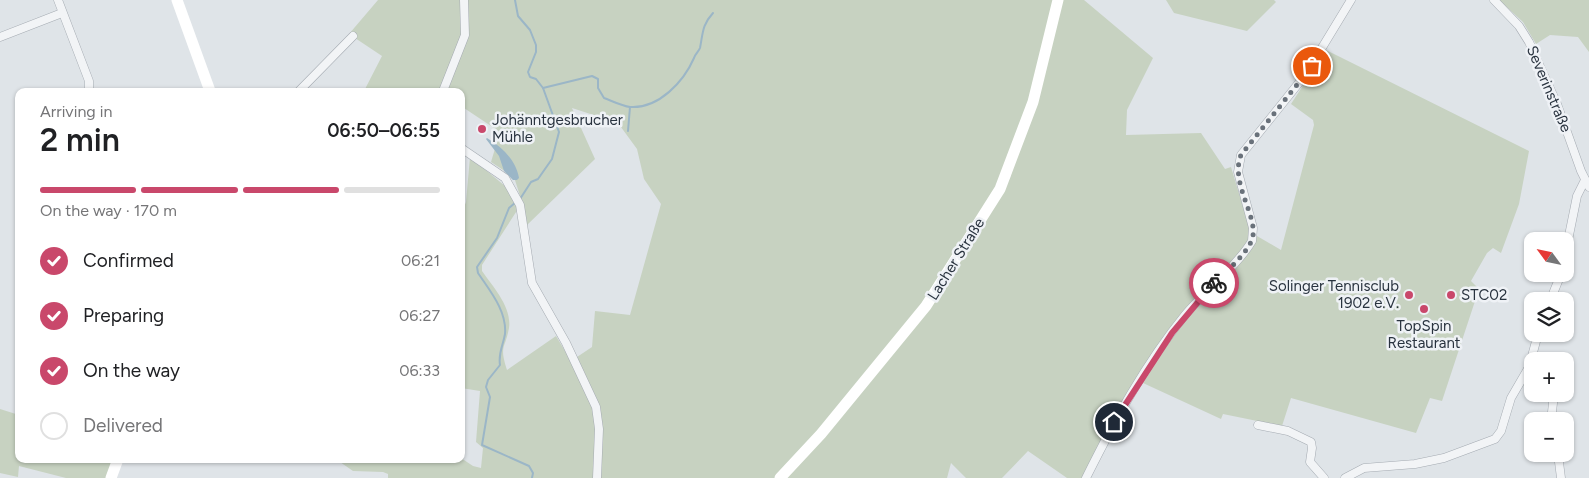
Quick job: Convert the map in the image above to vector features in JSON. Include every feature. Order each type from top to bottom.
[{"type":"street","points":[[58,0],[89,81],[89,88]]},
{"type":"street","points":[[177,0],[209,88]]},
{"type":"street","points":[[444,88],[465,35],[464,0]]},
{"type":"street","name":"Lacher Straße","points":[[780,478],[821,434],[926,306],[1000,189],[1032,102],[1058,0]]},
{"type":"street","points":[[1086,478],[1114,422],[1172,333],[1190,309],[1250,244],[1253,228],[1238,172],[1241,155],[1306,74],[1351,0]]},
{"type":"street","name":"Severinstraße","points":[[1494,0],[1516,22],[1530,42],[1566,125],[1587,183]]},
{"type":"street","points":[[0,37],[62,13]]},
{"type":"street","points":[[302,88],[353,36]]},
{"type":"street","points":[[465,151],[501,174],[510,183],[520,205],[532,283],[566,343],[596,407],[599,429],[597,478]]},
{"type":"street","points":[[1570,232],[1577,196],[1587,183]]},
{"type":"street","points":[[1345,478],[1360,469],[1428,462],[1491,442],[1501,431],[1511,398],[1524,379]]},
{"type":"street","points":[[1258,425],[1288,432],[1311,442],[1310,462],[1324,478]]},
{"type":"street","points":[[1559,462],[1561,478]]},
{"type":"street","points":[[111,478],[117,463]]},
{"type":"green space","points":[[378,0],[1055,0],[1030,95],[1004,175],[924,303],[819,433],[776,478],[388,478],[388,474],[383,472],[353,471],[341,463],[465,463],[465,461],[473,466],[481,468],[483,448],[476,442],[480,391],[465,389],[465,205],[470,157],[505,186],[518,209],[482,265],[482,271],[501,298],[508,312],[509,328],[503,352],[507,370],[556,336],[571,361],[592,347],[595,311],[630,315],[661,204],[644,179],[637,149],[618,123],[572,108],[595,159],[526,226],[522,202],[514,177],[491,162],[500,132],[465,109],[465,88],[366,88],[382,56],[349,34]]},
{"type":"green space","points":[[1062,0],[1084,0],[1153,58],[1127,110],[1126,135],[1201,133],[1225,169],[1231,167],[1251,233],[1246,246],[1187,307],[1083,478],[1067,478],[1028,451],[1002,478],[966,478],[951,463],[947,478],[784,478],[929,308],[1010,178]]},
{"type":"green space","points":[[1166,0],[1274,0],[1276,2],[1247,31],[1174,13]]},
{"type":"green space","points":[[1499,0],[1589,0],[1589,52],[1578,37],[1550,35],[1536,44],[1523,22]]},
{"type":"green space","points":[[1326,50],[1529,151],[1519,204],[1501,253],[1493,248],[1487,253],[1471,281],[1479,289],[1442,401],[1430,398],[1416,433],[1291,398],[1282,426],[1223,414],[1221,419],[1143,383],[1183,321],[1246,254],[1257,236],[1281,250],[1314,125],[1313,120],[1291,104]]},
{"type":"green space","points":[[0,409],[15,414],[15,463],[114,463],[108,478],[66,478],[19,466],[18,477],[0,473]]},
{"type":"water","points":[[487,138],[503,150],[512,160],[519,178],[517,180],[513,180],[504,171],[499,156]]},
{"type":"waterway","points":[[515,0],[518,16],[530,30],[536,45],[536,52],[528,72],[530,77],[536,79],[543,88],[559,132],[552,159],[538,179],[531,182],[520,199]]},
{"type":"waterway","points":[[543,88],[592,76],[598,79],[598,88],[604,98],[630,107],[651,103],[669,92],[684,76],[699,49],[705,25],[713,13]]},
{"type":"waterway","points":[[628,131],[630,107]]},
{"type":"waterway","points":[[516,202],[509,208],[497,238],[477,267],[478,273],[500,309],[505,326],[500,365],[488,380],[486,387],[490,397],[482,445],[529,466],[533,473],[532,478]]},
{"type":"way so far","points":[[1214,283],[1248,248],[1254,234],[1237,168],[1239,159],[1260,129],[1285,102],[1312,66]]},
{"type":"place","name":"Johänntgesbrucher Mühle","points":[[482,129]]},
{"type":"place","name":"Solinger Tennisclub 1902 e.V.","points":[[1409,295]]},
{"type":"place","name":"STC02","points":[[1451,295]]},
{"type":"place","name":"TopSpin Restaurant","points":[[1424,309]]},
{"type":"route","points":[[1114,422],[1172,333],[1186,314],[1214,283]]}]
